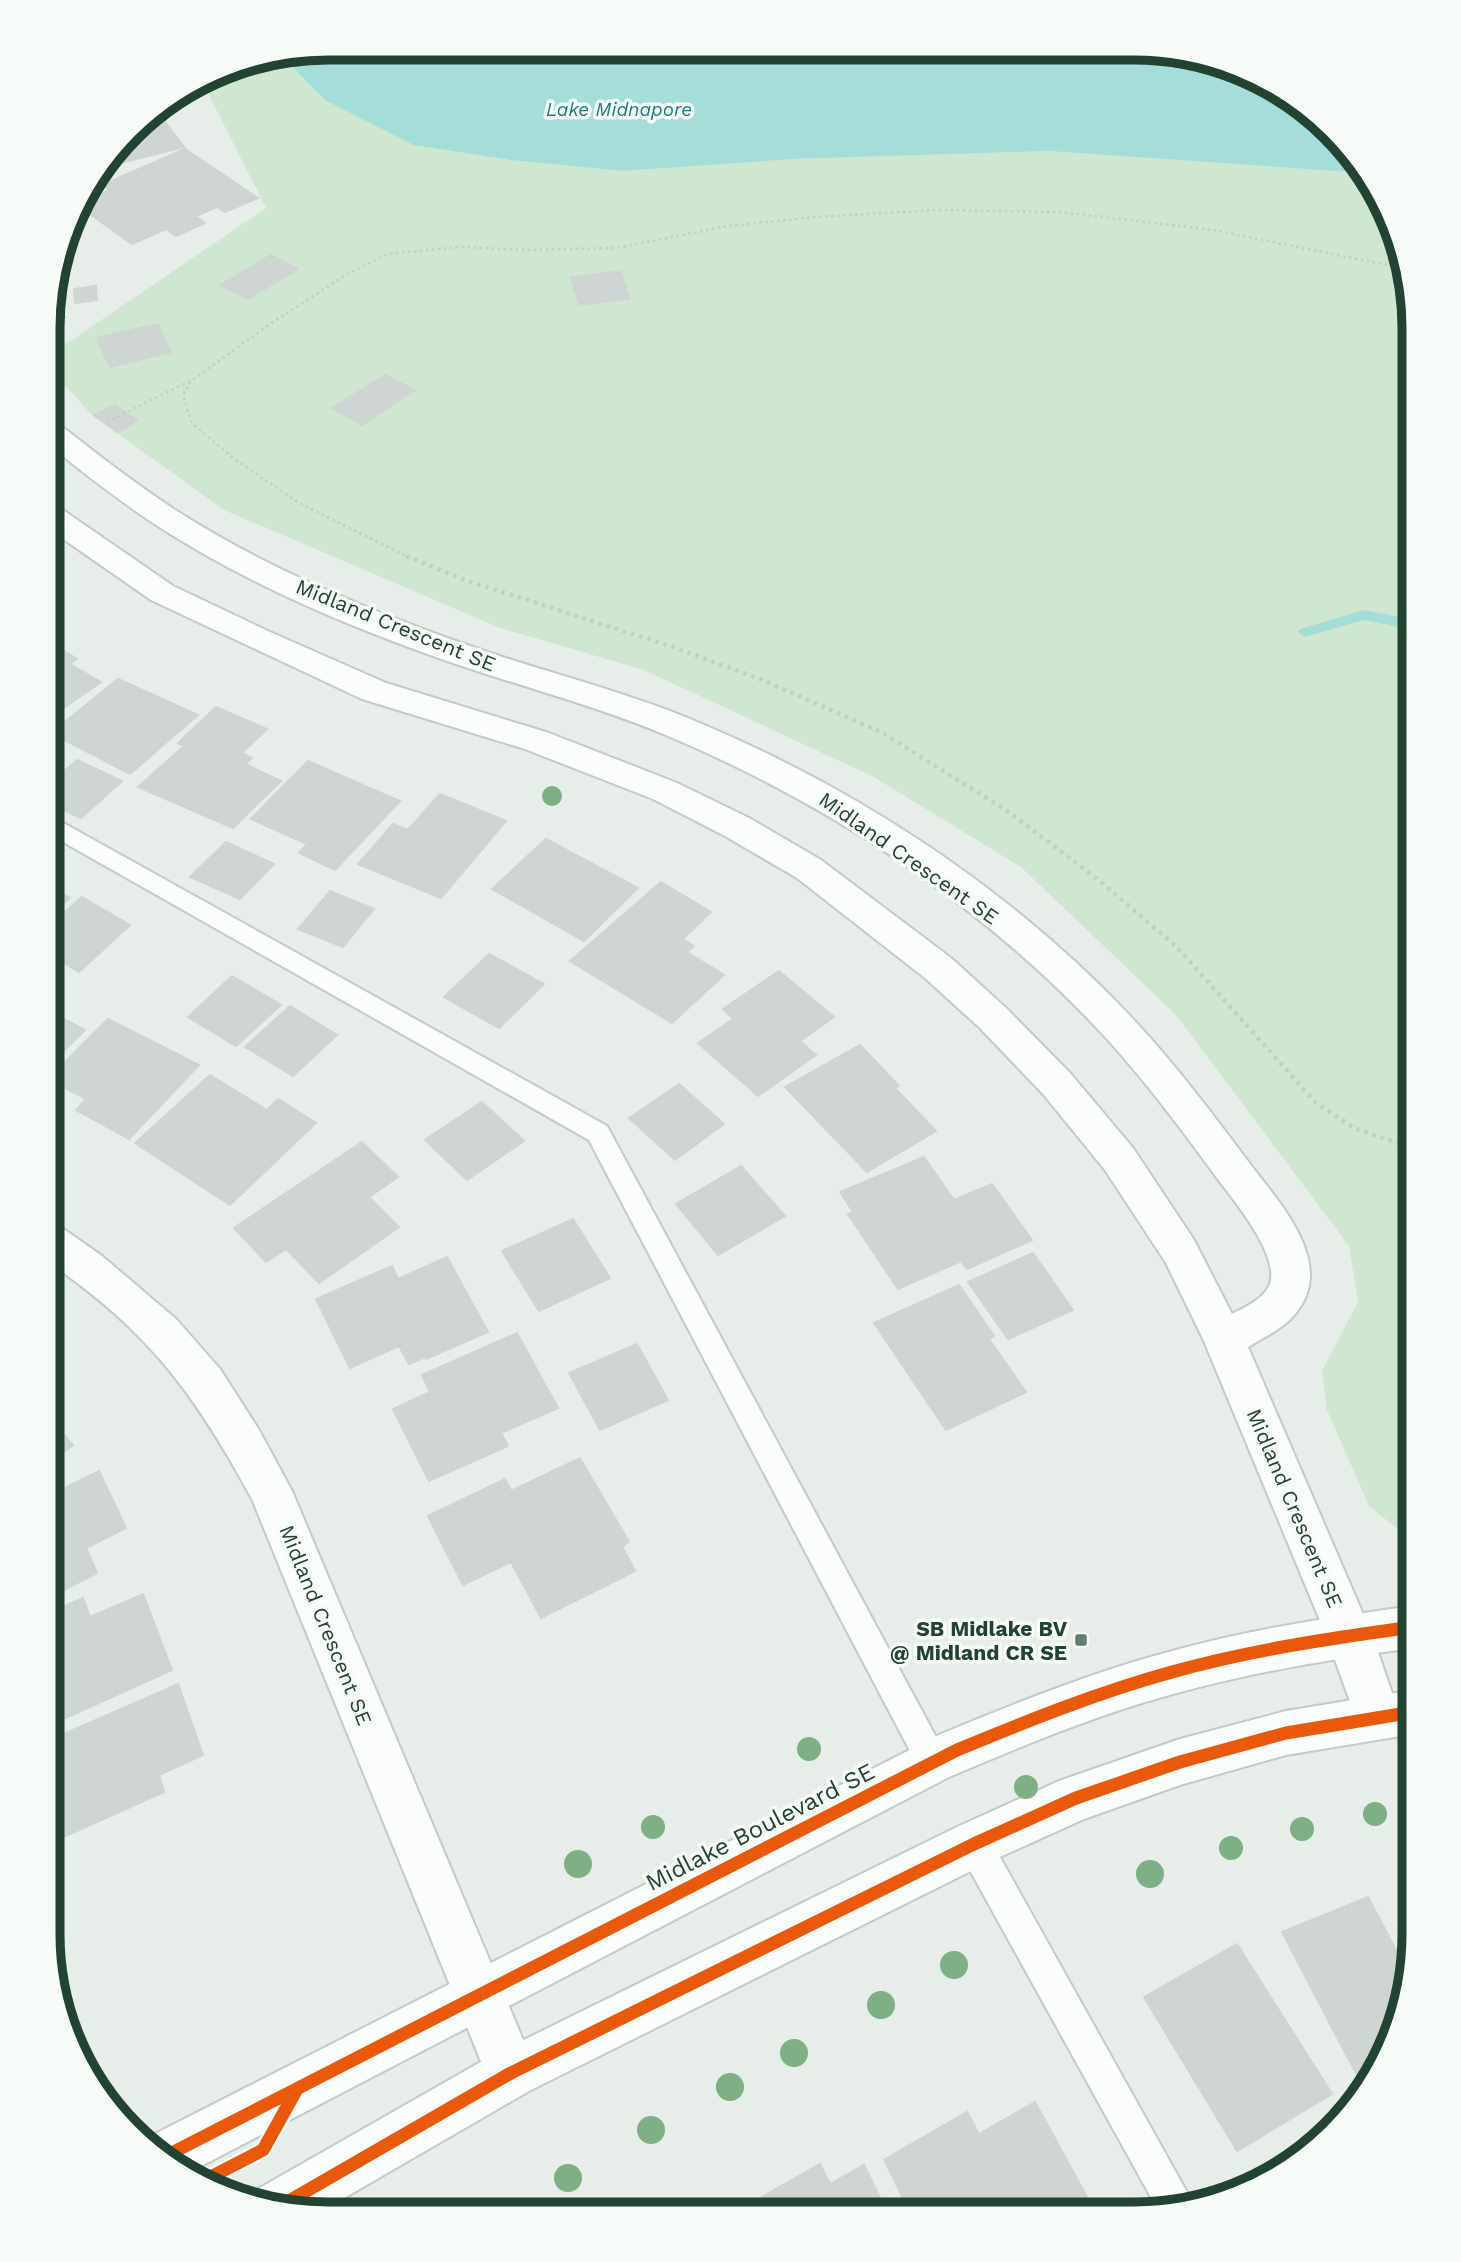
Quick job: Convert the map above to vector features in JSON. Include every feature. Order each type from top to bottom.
[{"type":"street","name":"Midland Crescent SE","points":[[60,438],[132,494],[176,523],[251,565],[416,637],[611,701],[724,747],[809,789],[870,826],[993,914],[1116,1026],[1171,1089],[1250,1193],[1285,1251],[1291,1264],[1291,1286],[1280,1304],[1224,1340]]},
{"type":"street","name":"Midland Crescent SE","points":[[60,523],[162,593],[374,691],[537,741],[652,786],[737,827],[809,869],[938,968],[993,1018],[1057,1084],[1119,1159],[1180,1252],[1224,1340],[1349,1635],[1395,1714]]},
{"type":"street","name":"Midland Crescent SE","points":[[60,1249],[126,1296],[194,1367],[241,1437],[270,1491],[511,2073]]},
{"type":"street","name":"Midlake Boulevard SE","points":[[173,2153],[932,1761],[1035,1718],[1139,1682],[1248,1653],[1402,1628]]},
{"type":"street","points":[[291,2200],[511,2073],[974,1844],[1076,1798],[1180,1762],[1286,1733],[1395,1714]]},
{"type":"lane","points":[[60,829],[598,1133],[932,1761]]},
{"type":"lane","points":[[974,1844],[1172,2199]]},
{"type":"path","points":[[104,424],[191,381],[270,324],[349,273],[388,254],[459,247],[529,250],[616,247],[728,226],[817,217],[938,210],[1060,212],[1213,229],[1394,266]]},
{"type":"path","points":[[191,381],[183,396],[192,423],[233,458],[299,503],[399,553],[465,580],[673,647],[760,679],[881,732],[1009,812],[1096,878],[1177,946],[1316,1103],[1356,1129],[1402,1146]]},
{"type":"green space","points":[[289,63],[325,100],[413,145],[510,160],[623,171],[795,159],[1048,151],[1351,172],[1374,209],[1387,242],[1399,293],[1402,328],[1402,1532],[1369,1506],[1327,1410],[1322,1371],[1358,1302],[1349,1246],[1175,1014],[1021,867],[874,777],[644,670],[500,628],[224,510],[92,415],[60,380],[60,348],[266,208],[209,95],[208,87],[225,80]]},
{"type":"water","name":"Lake Midnapore","points":[[310,60],[1151,60],[1203,69],[1236,80],[1267,95],[1310,126],[1351,172],[1048,151],[795,159],[623,171],[510,160],[413,145],[325,100],[289,63]]},
{"type":"building","points":[[162,118],[184,147],[121,163],[119,160],[126,151]]},
{"type":"building","points":[[185,149],[258,198],[225,212],[217,207],[196,216],[205,223],[176,236],[166,229],[132,244],[86,211],[93,198],[110,190],[102,185]]},
{"type":"building","points":[[271,255],[298,269],[248,299],[221,285]]},
{"type":"building","points":[[621,271],[629,299],[579,305],[571,277]]},
{"type":"building","points":[[96,286],[97,300],[75,303],[74,289]]},
{"type":"building","points":[[158,324],[171,352],[110,367],[97,338]]},
{"type":"building","points":[[385,375],[414,390],[362,425],[332,408]]},
{"type":"building","points":[[115,405],[137,421],[117,432],[94,415]]},
{"type":"building","points":[[60,648],[77,659],[70,664],[101,682],[60,710]]},
{"type":"building","points":[[118,679],[198,715],[130,774],[60,738],[60,726]]},
{"type":"building","points":[[216,707],[267,729],[242,753],[252,758],[245,764],[281,781],[233,828],[138,787],[184,746],[178,743]]},
{"type":"building","points":[[77,760],[122,781],[81,818],[60,808],[60,775]]},
{"type":"building","points":[[308,761],[400,801],[335,870],[299,853],[307,844],[251,819]]},
{"type":"building","points":[[440,794],[506,821],[441,898],[358,864],[393,824],[408,830]]},
{"type":"building","points":[[546,839],[638,888],[584,941],[492,889]]},
{"type":"building","points":[[226,842],[274,864],[240,899],[190,877]]},
{"type":"building","points":[[661,882],[711,912],[683,939],[694,946],[687,952],[724,975],[672,1023],[570,961]]},
{"type":"building","points":[[330,891],[374,909],[343,947],[298,929]]},
{"type":"building","points":[[60,892],[70,898],[60,907]]},
{"type":"building","points":[[82,897],[130,925],[79,972],[60,961],[60,916]]},
{"type":"building","points":[[489,954],[544,984],[499,1028],[444,997]]},
{"type":"building","points":[[779,971],[834,1017],[800,1041],[816,1055],[758,1096],[698,1043],[733,1019],[723,1009]]},
{"type":"building","points":[[232,976],[281,1005],[236,1046],[188,1017]]},
{"type":"building","points":[[290,1006],[337,1035],[293,1076],[245,1047]]},
{"type":"building","points":[[60,1017],[85,1030],[60,1054]]},
{"type":"building","points":[[108,1019],[199,1065],[129,1139],[76,1110],[86,1099],[60,1085],[60,1067]]},
{"type":"building","points":[[860,1045],[899,1086],[895,1088],[936,1131],[867,1172],[785,1087]]},
{"type":"building","points":[[210,1075],[267,1110],[278,1099],[316,1123],[230,1205],[135,1143]]},
{"type":"building","points":[[679,1084],[724,1124],[675,1160],[629,1118]]},
{"type":"building","points":[[482,1102],[524,1141],[467,1180],[425,1140]]},
{"type":"building","points":[[362,1142],[398,1177],[369,1197],[399,1227],[319,1283],[286,1249],[266,1262],[234,1228]]},
{"type":"building","points":[[924,1157],[954,1200],[992,1184],[1032,1240],[967,1269],[961,1261],[898,1289],[848,1214],[853,1212],[840,1192]]},
{"type":"building","points":[[741,1166],[785,1216],[718,1255],[676,1204]]},
{"type":"building","points":[[573,1219],[610,1278],[539,1311],[502,1251]]},
{"type":"building","points":[[1033,1253],[1073,1310],[1008,1339],[968,1282]]},
{"type":"building","points":[[447,1257],[488,1332],[409,1364],[399,1346],[350,1368],[316,1299],[392,1266],[398,1279]]},
{"type":"building","points":[[959,1285],[994,1336],[989,1339],[1026,1392],[946,1430],[874,1323]]},
{"type":"building","points":[[517,1333],[558,1408],[501,1433],[508,1446],[429,1481],[393,1409],[430,1392],[422,1375]]},
{"type":"building","points":[[637,1344],[668,1400],[600,1430],[569,1373]]},
{"type":"building","points":[[60,1430],[73,1445],[60,1454]]},
{"type":"building","points":[[580,1458],[629,1542],[622,1546],[635,1571],[541,1618],[511,1562],[463,1585],[428,1516],[505,1479],[511,1491]]},
{"type":"building","points":[[99,1471],[126,1528],[86,1548],[97,1573],[60,1592],[60,1490]]},
{"type":"building","points":[[143,1594],[172,1670],[60,1721],[60,1608],[83,1598],[90,1617]]},
{"type":"building","points":[[178,1684],[203,1755],[159,1775],[164,1792],[60,1839],[60,1736]]},
{"type":"building","points":[[1368,1897],[1397,1952],[1401,1951],[1387,2020],[1374,2053],[1359,2079],[1282,1932]]},
{"type":"building","points":[[1237,1944],[1332,2094],[1237,2151],[1144,1997]]},
{"type":"building","points":[[1035,2102],[1090,2202],[905,2202],[884,2160],[967,2112],[979,2134]]},
{"type":"building","points":[[820,2164],[830,2184],[864,2165],[882,2202],[764,2202],[762,2197]]},
{"type":"waterway","points":[[1305,632],[1364,615],[1402,623]]},
{"type":"cycle path","points":[[173,2152],[957,1750],[1110,1691],[1170,1673],[1273,1649],[1402,1629]]},
{"type":"cycle path","points":[[291,2200],[511,2073],[974,1844],[1076,1798],[1180,1762],[1286,1733],[1402,1714]]},
{"type":"cycle path","points":[[212,2176],[263,2150],[297,2089]]},
{"type":"place","name":"SB Midlake BV @ Midland CR SE","points":[[1081,1640]]}]
